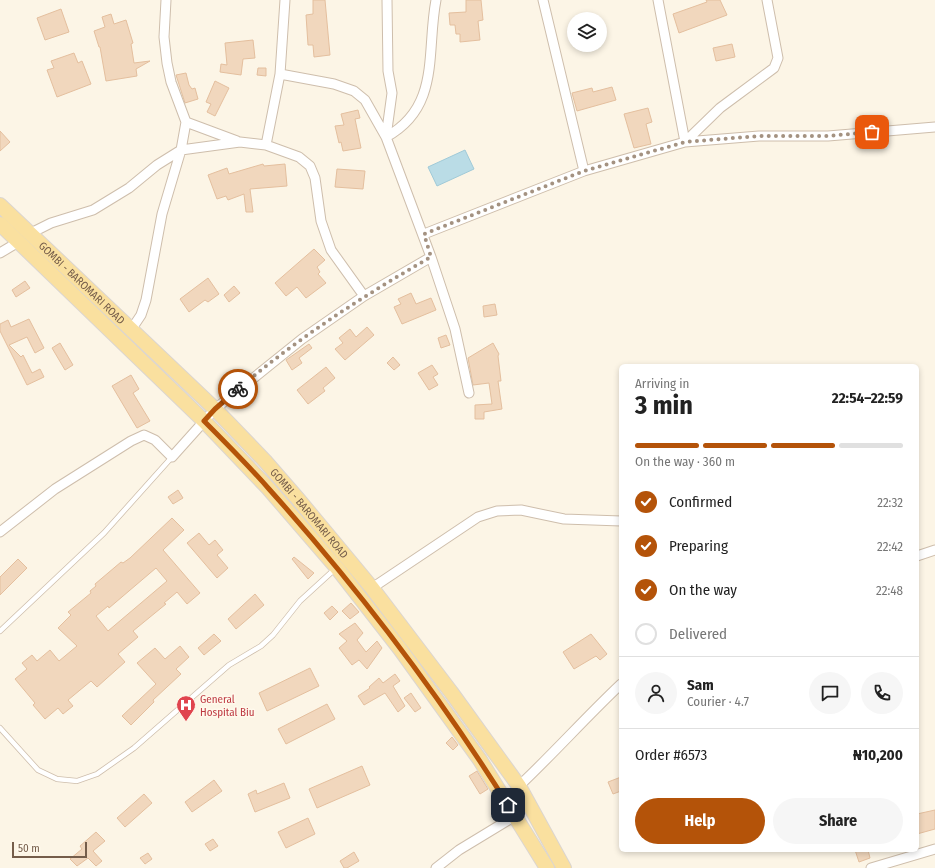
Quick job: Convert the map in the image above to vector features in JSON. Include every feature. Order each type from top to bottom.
[{"type":"main road","name":"GOMBI - BAROMARI ROAD","points":[[0,205],[25,237],[268,488],[337,568],[400,649],[480,760],[547,868]]},
{"type":"main road","name":"GOMBI - BAROMARI ROAD","points":[[0,224],[25,237],[131,330],[215,409],[270,466],[372,588],[447,686],[519,786],[564,868]]},
{"type":"street","points":[[131,330],[141,315],[146,300],[162,214],[181,150],[186,122],[171,82],[167,62],[164,37],[166,0]]},
{"type":"street","points":[[266,145],[280,74],[285,0]]},
{"type":"street","points":[[386,137],[392,94],[388,71],[387,0]]},
{"type":"street","points":[[386,137],[410,121],[421,104],[429,72],[436,0]]},
{"type":"street","points":[[543,0],[584,171]]},
{"type":"street","points":[[658,0],[685,142]]},
{"type":"street","points":[[685,142],[720,108],[774,68],[778,58],[778,51],[767,0]]},
{"type":"street","points":[[280,74],[334,84],[359,94],[365,100],[386,137],[424,234],[455,329],[469,393]]},
{"type":"street","points":[[186,122],[240,142],[266,145],[299,157],[310,166],[315,178],[321,221],[331,250],[364,296]]},
{"type":"street","points":[[424,234],[584,171],[685,142],[759,136],[828,136],[935,127]]},
{"type":"street","points":[[0,253],[51,223],[93,210],[129,188],[157,165],[181,150],[240,142]]},
{"type":"street","points":[[0,532],[56,489],[144,435],[155,440],[172,457],[215,409],[302,339],[364,296],[431,257]]},
{"type":"street","points":[[372,588],[478,517],[498,511],[521,510],[564,519],[619,521]]},
{"type":"street","points":[[919,555],[935,550]]},
{"type":"street","points":[[519,786],[619,686]]},
{"type":"street","points":[[436,868],[459,850],[515,816]]},
{"type":"street","points":[[871,868],[935,849]]},
{"type":"lane","points":[[0,631],[104,533],[172,457]]},
{"type":"lane","points":[[0,728],[38,770],[57,779],[77,781],[97,774],[134,748],[229,665],[261,646],[273,635],[300,601],[337,568]]},
{"type":"water","points":[[465,150],[474,169],[437,186],[428,167]]},
{"type":"building","points":[[313,0],[325,0],[330,55],[314,57],[313,45],[308,45],[306,15],[313,14]]},
{"type":"building","points":[[466,0],[481,0],[483,20],[478,21],[480,40],[460,42],[460,34],[456,34],[455,25],[450,25],[449,13],[466,12]]},
{"type":"building","points":[[706,0],[720,0],[727,15],[679,33],[673,14],[707,2]]},
{"type":"building","points":[[61,9],[69,32],[45,40],[37,18]]},
{"type":"building","points":[[111,14],[114,24],[126,20],[133,43],[131,44],[134,63],[150,61],[136,69],[137,76],[106,81],[100,47],[94,31],[105,27],[102,17]]},
{"type":"building","points":[[253,40],[255,58],[243,59],[241,75],[220,72],[221,64],[227,65],[225,43]]},
{"type":"building","points":[[732,44],[735,57],[716,61],[713,48]]},
{"type":"building","points":[[74,53],[78,63],[82,61],[91,84],[57,97],[47,70],[54,68],[51,61]]},
{"type":"building","points":[[258,68],[266,68],[266,76],[257,75]]},
{"type":"building","points":[[186,73],[189,85],[192,89],[195,88],[198,99],[185,103],[176,75]]},
{"type":"building","points":[[215,81],[229,88],[215,116],[207,112],[211,104],[206,102]]},
{"type":"building","points":[[612,87],[616,100],[577,111],[572,93],[592,88],[593,92]]},
{"type":"building","points":[[648,108],[652,122],[646,124],[651,144],[634,148],[624,114]]},
{"type":"building","points":[[358,110],[360,118],[355,119],[361,148],[343,151],[341,142],[339,143],[335,126],[344,125],[341,114]]},
{"type":"building","points":[[0,131],[10,142],[0,151]]},
{"type":"building","points":[[263,164],[264,166],[285,164],[287,186],[250,189],[253,212],[246,212],[244,194],[228,200],[226,196],[217,199],[208,175],[227,168],[229,174]]},
{"type":"building","points":[[337,169],[365,171],[363,189],[335,187]]},
{"type":"building","points":[[314,249],[325,260],[317,267],[320,272],[318,274],[326,283],[306,298],[297,287],[286,296],[275,283]]},
{"type":"building","points":[[208,278],[219,294],[208,302],[205,300],[189,312],[180,299]]},
{"type":"building","points":[[25,281],[30,288],[16,297],[12,290]]},
{"type":"building","points":[[234,286],[240,293],[229,302],[224,295]]},
{"type":"building","points":[[411,293],[416,304],[431,298],[436,310],[402,324],[394,307],[401,304],[398,299]]},
{"type":"building","points":[[495,304],[497,315],[484,317],[483,306]]},
{"type":"building","points":[[29,319],[44,348],[35,353],[27,337],[9,345],[21,357],[23,355],[32,373],[40,369],[44,377],[27,385],[0,331],[0,324],[8,320],[11,327]]},
{"type":"building","points":[[367,327],[374,335],[345,360],[335,349],[343,343],[339,338],[350,329],[356,337]]},
{"type":"building","points":[[446,335],[450,345],[441,348],[438,338]]},
{"type":"building","points":[[60,343],[73,365],[65,370],[52,348]]},
{"type":"building","points":[[493,343],[499,354],[501,381],[498,381],[502,409],[484,412],[484,419],[475,419],[475,405],[492,404],[489,383],[473,385],[468,358]]},
{"type":"building","points":[[309,344],[312,348],[299,358],[302,363],[292,370],[286,360]]},
{"type":"building","points":[[393,357],[400,365],[394,370],[387,363]]},
{"type":"building","points":[[432,365],[438,374],[433,377],[438,385],[429,390],[418,373]]},
{"type":"building","points":[[326,367],[335,378],[323,388],[325,391],[308,404],[297,390]]},
{"type":"building","points":[[131,375],[139,389],[133,393],[150,421],[137,428],[112,386]]},
{"type":"building","points":[[178,490],[183,498],[173,504],[168,497]]},
{"type":"building","points":[[172,518],[184,530],[163,550],[200,593],[187,604],[177,592],[164,603],[166,604],[133,631],[138,637],[118,654],[125,662],[97,687],[91,681],[68,700],[73,706],[63,714],[58,708],[45,719],[33,705],[35,703],[15,679],[27,669],[22,663],[32,655],[37,661],[50,650],[59,661],[77,646],[58,628],[71,615],[68,612],[91,593],[90,591],[96,586],[95,584],[121,562],[123,563]],"holes":[[[156,568],[167,581],[108,631],[96,616],[108,606],[109,608]]]},
{"type":"building","points":[[199,533],[209,545],[215,540],[223,550],[217,555],[228,568],[217,578],[187,543]]},
{"type":"building","points":[[294,557],[314,573],[308,579],[292,559]]},
{"type":"building","points":[[18,559],[27,568],[0,595],[0,577]]},
{"type":"building","points":[[255,594],[264,605],[236,629],[228,619]]},
{"type":"building","points":[[351,603],[359,612],[350,619],[342,611]]},
{"type":"building","points":[[332,606],[338,612],[330,620],[324,613]]},
{"type":"building","points":[[355,623],[363,633],[357,640],[366,652],[377,641],[382,648],[367,669],[359,660],[352,665],[339,648],[347,641],[339,634]]},
{"type":"building","points":[[214,634],[221,641],[204,655],[198,648]]},
{"type":"building","points":[[591,634],[607,654],[600,660],[596,656],[574,669],[563,652]]},
{"type":"building","points":[[180,646],[189,657],[176,669],[181,674],[153,700],[154,702],[131,725],[122,716],[156,684],[137,663],[155,648],[165,659]]},
{"type":"building","points":[[310,668],[319,686],[267,711],[259,693]]},
{"type":"building","points":[[395,674],[400,681],[393,686],[405,706],[398,712],[385,693],[364,705],[358,696],[370,688],[369,687],[379,678],[383,683]]},
{"type":"building","points":[[411,693],[421,708],[415,712],[404,698]]},
{"type":"building","points":[[327,704],[335,719],[286,744],[278,729]]},
{"type":"building","points":[[452,737],[458,745],[453,750],[446,743]]},
{"type":"building","points":[[362,766],[370,785],[317,808],[309,789]]},
{"type":"building","points":[[477,771],[488,789],[480,794],[469,776]]},
{"type":"building","points":[[619,778],[619,792],[613,794],[608,782]]},
{"type":"building","points":[[214,780],[222,791],[192,812],[185,802]]},
{"type":"building","points":[[284,783],[290,798],[255,812],[248,794],[256,790],[257,794]]},
{"type":"building","points":[[144,794],[152,803],[125,827],[117,818]]},
{"type":"building","points":[[935,810],[935,829],[919,833],[919,814]]},
{"type":"building","points":[[308,818],[315,834],[286,848],[278,832]]},
{"type":"building","points":[[96,832],[105,841],[93,851],[102,861],[96,866],[88,858],[77,866],[70,859],[82,849],[80,846]]},
{"type":"building","points":[[213,839],[218,846],[210,851],[205,844]]},
{"type":"building","points":[[354,852],[359,861],[347,868],[344,868],[340,861]]},
{"type":"building","points":[[856,852],[868,852],[870,858],[859,862]]},
{"type":"building","points":[[148,853],[152,859],[145,864],[140,858]]},
{"type":"way so far","points":[[238,389],[302,339],[364,296],[431,257],[424,234],[584,171],[685,142],[759,136],[828,136],[872,132]]},
{"type":"place","name":"General Hospital Biu","points":[[186,722]]},
{"type":"route","points":[[238,389],[204,421],[268,488],[337,568],[400,649],[480,760],[508,805]]}]
